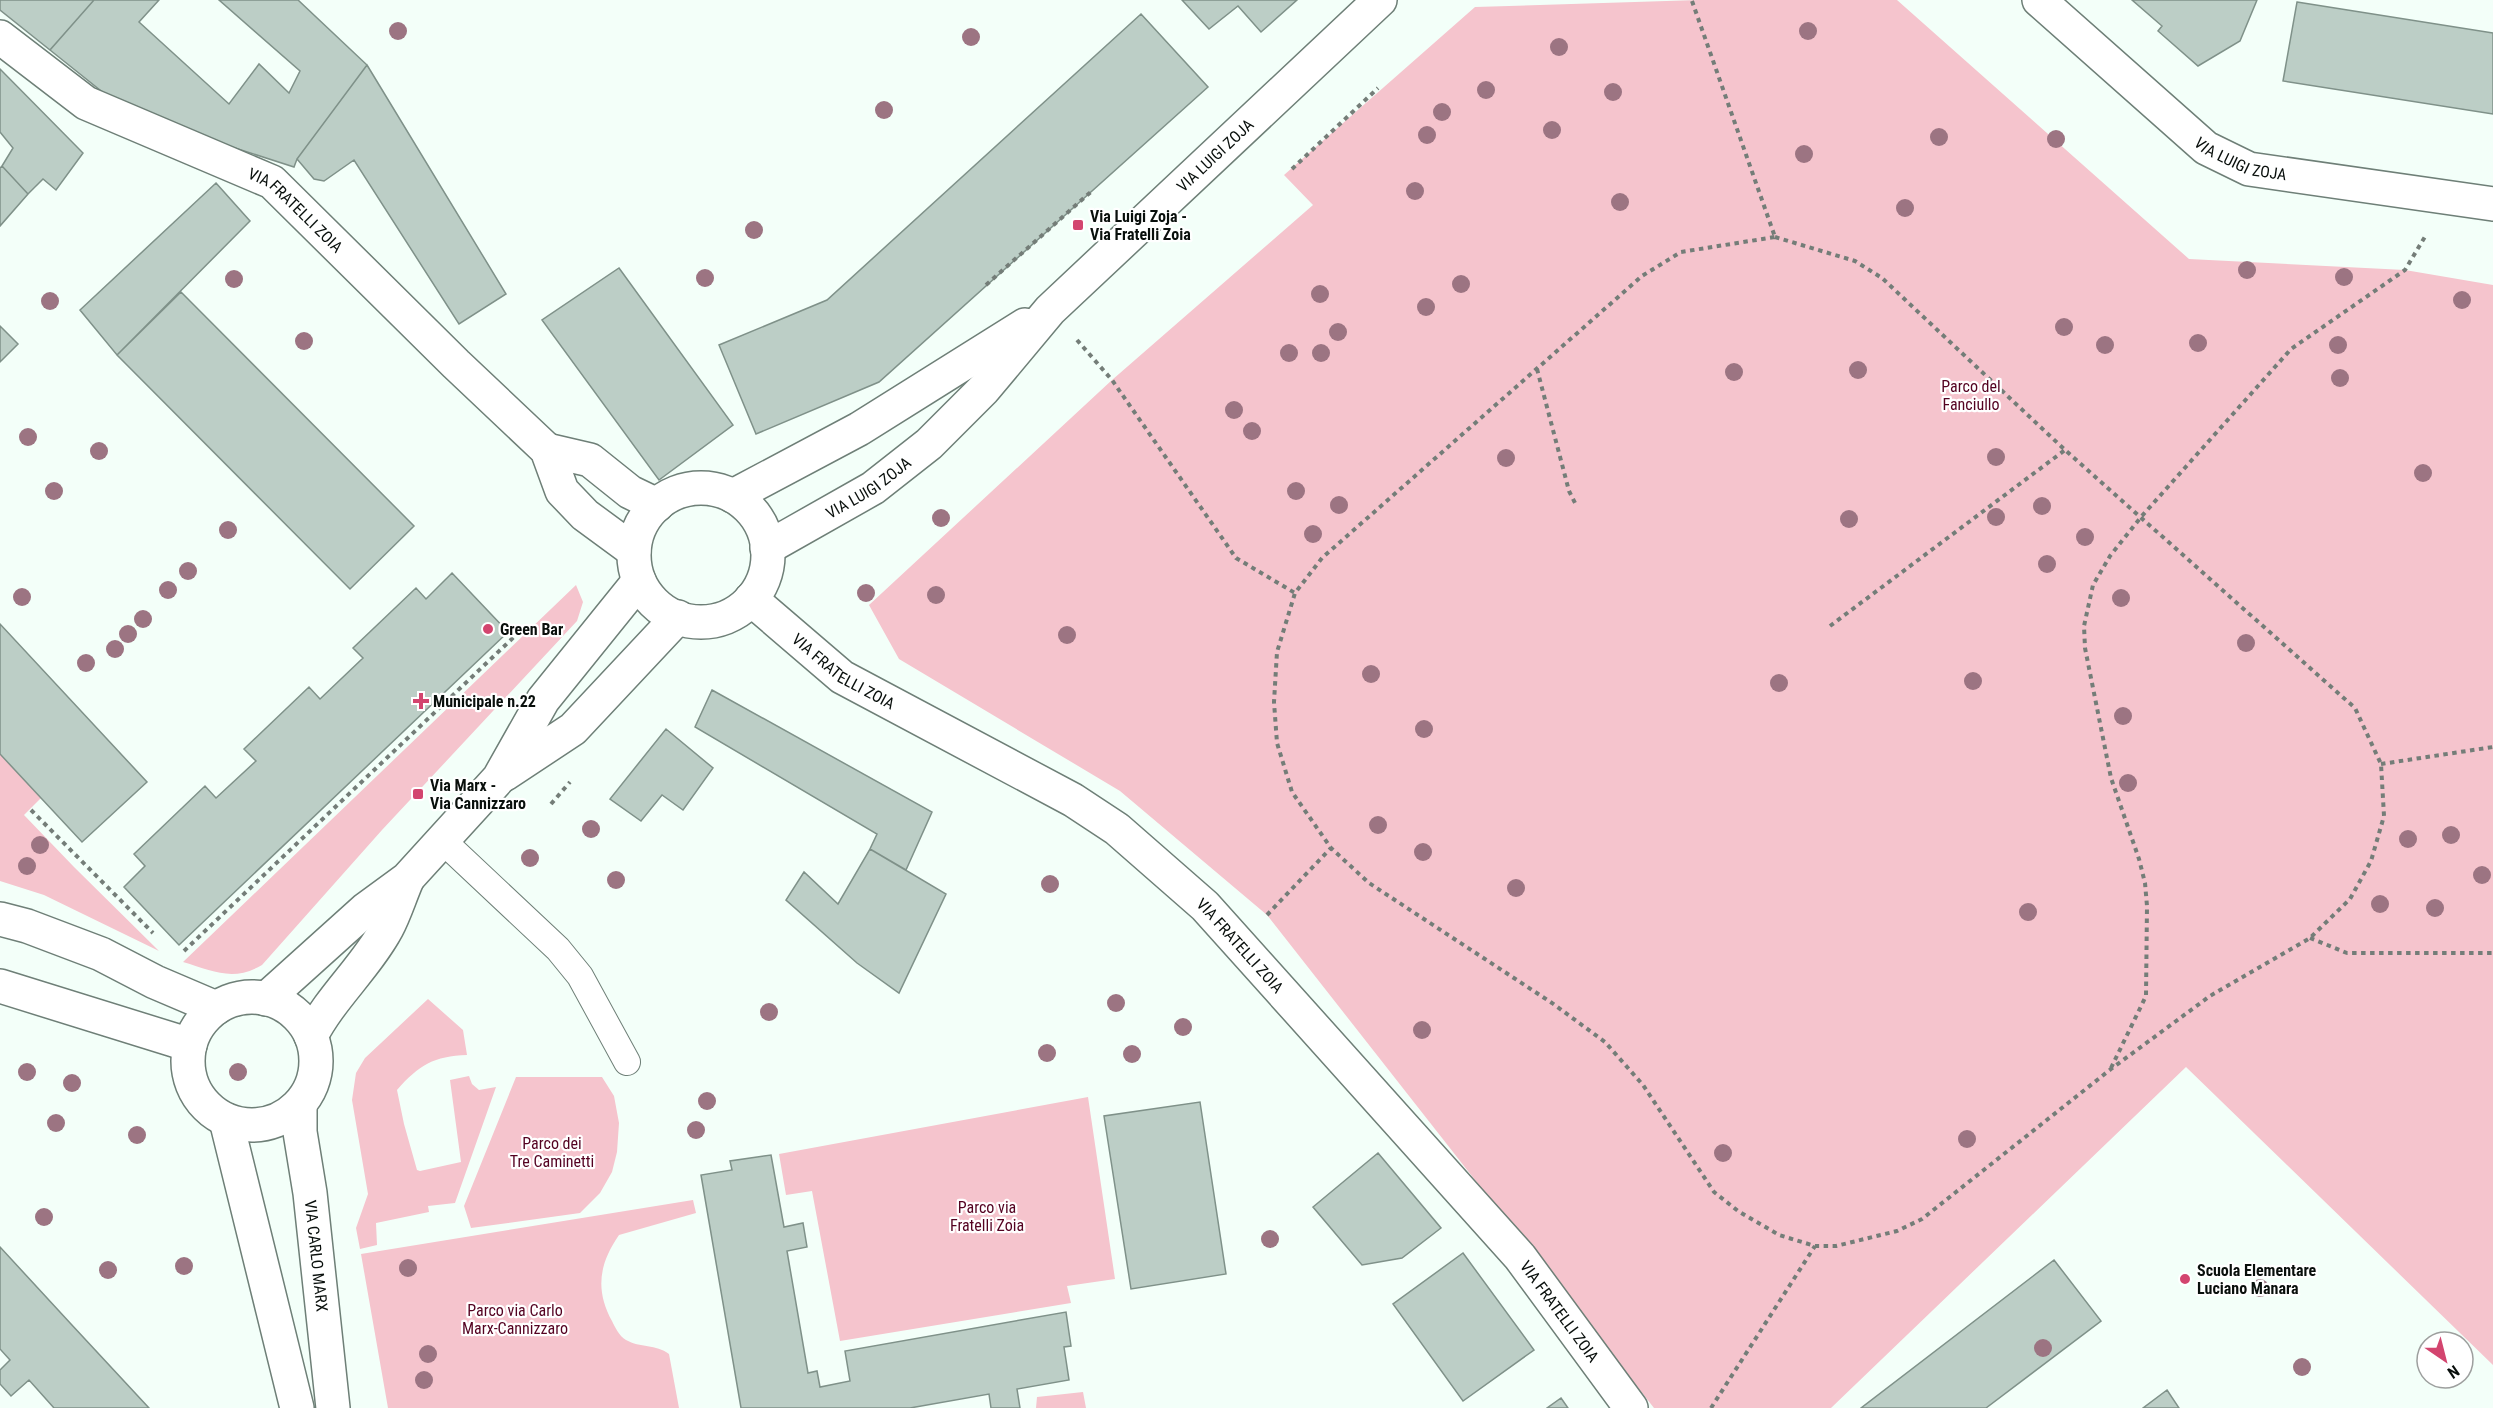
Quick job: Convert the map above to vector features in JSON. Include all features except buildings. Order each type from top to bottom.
[{"type":"street","name":"VIA LUIGI ZOJA","points":[[767,548],[873,488],[929,444],[984,389],[1050,310],[1380,0]]},
{"type":"street","name":"VIA LUIGI ZOJA","points":[[2039,0],[2206,148],[2249,169],[2493,204]]},
{"type":"street","name":"VIA FRATELLI ZOIA","points":[[0,36],[86,103],[272,182],[456,364],[547,450],[562,491],[637,566],[646,593],[657,605],[678,617],[703,622],[719,619],[735,612],[751,599],[765,574],[767,548]]},
{"type":"street","name":"VIA LUIGI ZOJA","points":[[733,496],[859,429],[1050,310]]},
{"type":"street","points":[[547,450],[590,460],[630,492],[657,505]]},
{"type":"street","points":[[407,879],[386,928],[340,996],[321,1016],[311,1036],[296,1014],[266,999],[366,909],[407,879],[499,778],[543,700],[637,566],[641,526],[657,505],[676,493],[692,489],[709,489],[733,496],[757,518],[764,533],[767,548]]},
{"type":"street","name":"VIA FRATELLI ZOIA","points":[[751,599],[842,677],[1073,800],[1117,829],[1205,906],[1520,1257],[1630,1408]]},
{"type":"street","points":[[499,778],[573,729],[678,617]]},
{"type":"street","points":[[0,919],[27,926],[101,954],[155,982],[216,1008]]},
{"type":"street","points":[[0,986],[190,1045]]},
{"type":"street","name":"VIA CARLO MARX","points":[[266,999],[252,997],[236,999],[216,1008],[198,1026],[190,1045],[188,1072],[204,1104],[216,1115],[238,1124],[262,1125],[277,1120],[300,1104],[310,1087],[315,1072],[316,1056],[311,1036]]},
{"type":"street","name":"VIA CARLO MARX","points":[[300,1104],[300,1132],[310,1193],[333,1408]]},
{"type":"street","points":[[226,1120],[297,1408]]},
{"type":"lane","points":[[443,841],[558,949],[580,976],[627,1062]]},
{"type":"path","points":[[1692,1],[1775,237]]},
{"type":"path","points":[[1292,169],[1378,88]]},
{"type":"path","points":[[986,285],[1093,190]]},
{"type":"path","points":[[2110,1068],[2146,996],[2147,906],[2145,883],[2139,859],[2111,777],[2085,648],[2084,626],[2093,585],[2110,556],[2141,518],[2290,349],[2404,270],[2450,197]]},
{"type":"path","points":[[1775,237],[1855,261],[1882,278],[2065,450],[2355,708],[2381,765],[2384,816],[2372,861],[2350,899],[2310,938],[2210,996],[2110,1068],[1922,1219],[1897,1231],[1836,1246],[1815,1246],[1779,1235],[1738,1211],[1714,1192],[1643,1085],[1605,1042],[1552,1004],[1369,883],[1331,848],[1292,792],[1277,743],[1274,702],[1277,652],[1295,593],[1322,558],[1642,276],[1681,252],[1775,237]]},
{"type":"path","points":[[1050,310],[1112,380],[1236,558],[1295,593]]},
{"type":"path","points":[[1537,369],[1569,491],[1576,505]]},
{"type":"path","points":[[1830,626],[2065,450]]},
{"type":"path","points":[[177,957],[516,635]]},
{"type":"path","points":[[2381,765],[2493,747]]},
{"type":"path","points":[[31,810],[161,941]]},
{"type":"path","points":[[1260,923],[1331,848]]},
{"type":"path","points":[[2310,938],[2347,953],[2493,953]]},
{"type":"path","points":[[1711,1408],[1815,1246]]},
{"type":"green space","name":"Parco del Fanciullo","points":[[1698,0],[1897,0],[2189,259],[2405,270],[2493,285],[2493,1365],[2475,1348],[2475,1330],[2457,1330],[2186,1067],[1831,1408],[1654,1408],[1267,915],[1120,791],[899,659],[869,605],[1112,380],[1313,205],[1284,175],[1475,7]]},
{"type":"green space","points":[[576,585],[583,602],[577,621],[382,830],[262,965],[242,973],[232,974],[183,962]]},
{"type":"green space","points":[[0,754],[41,798],[24,815],[159,951],[44,895],[0,881]]},
{"type":"green space","points":[[428,999],[463,1030],[467,1055],[445,1057],[420,1068],[397,1090],[417,1170],[461,1162],[450,1080],[469,1076],[472,1084],[479,1090],[496,1087],[455,1203],[428,1206],[429,1212],[376,1223],[377,1245],[360,1249],[356,1228],[368,1194],[352,1100],[356,1073],[365,1058]]},
{"type":"green space","name":"Parco dei Tre Caminetti","points":[[516,1077],[602,1077],[614,1096],[619,1123],[617,1152],[612,1172],[600,1193],[580,1213],[471,1228],[464,1206]]},
{"type":"green space","name":"Parco via Fratelli Zoia","points":[[1088,1097],[1115,1279],[1067,1286],[1071,1303],[840,1341],[812,1191],[786,1195],[779,1154]]},
{"type":"green space","name":"Parco via Carlo Marx-Cannizzaro","points":[[693,1200],[696,1213],[619,1235],[607,1256],[601,1288],[607,1310],[621,1336],[631,1342],[669,1354],[679,1408],[388,1408],[361,1254]]},
{"type":"green space","points":[[1083,1392],[1086,1408],[1036,1408],[1037,1397]]},
{"type":"place","name":"Via Luigi Zoja - Via Fratelli Zoia","points":[[1078,225]]},
{"type":"place","name":"Green Bar","points":[[488,629]]},
{"type":"place","name":"Municipale n.22","points":[[421,701]]},
{"type":"place","name":"Via Marx - Via Cannizzaro","points":[[418,794]]},
{"type":"place","name":"Scuola Elementare Luciano Manara","points":[[2185,1279]]}]
